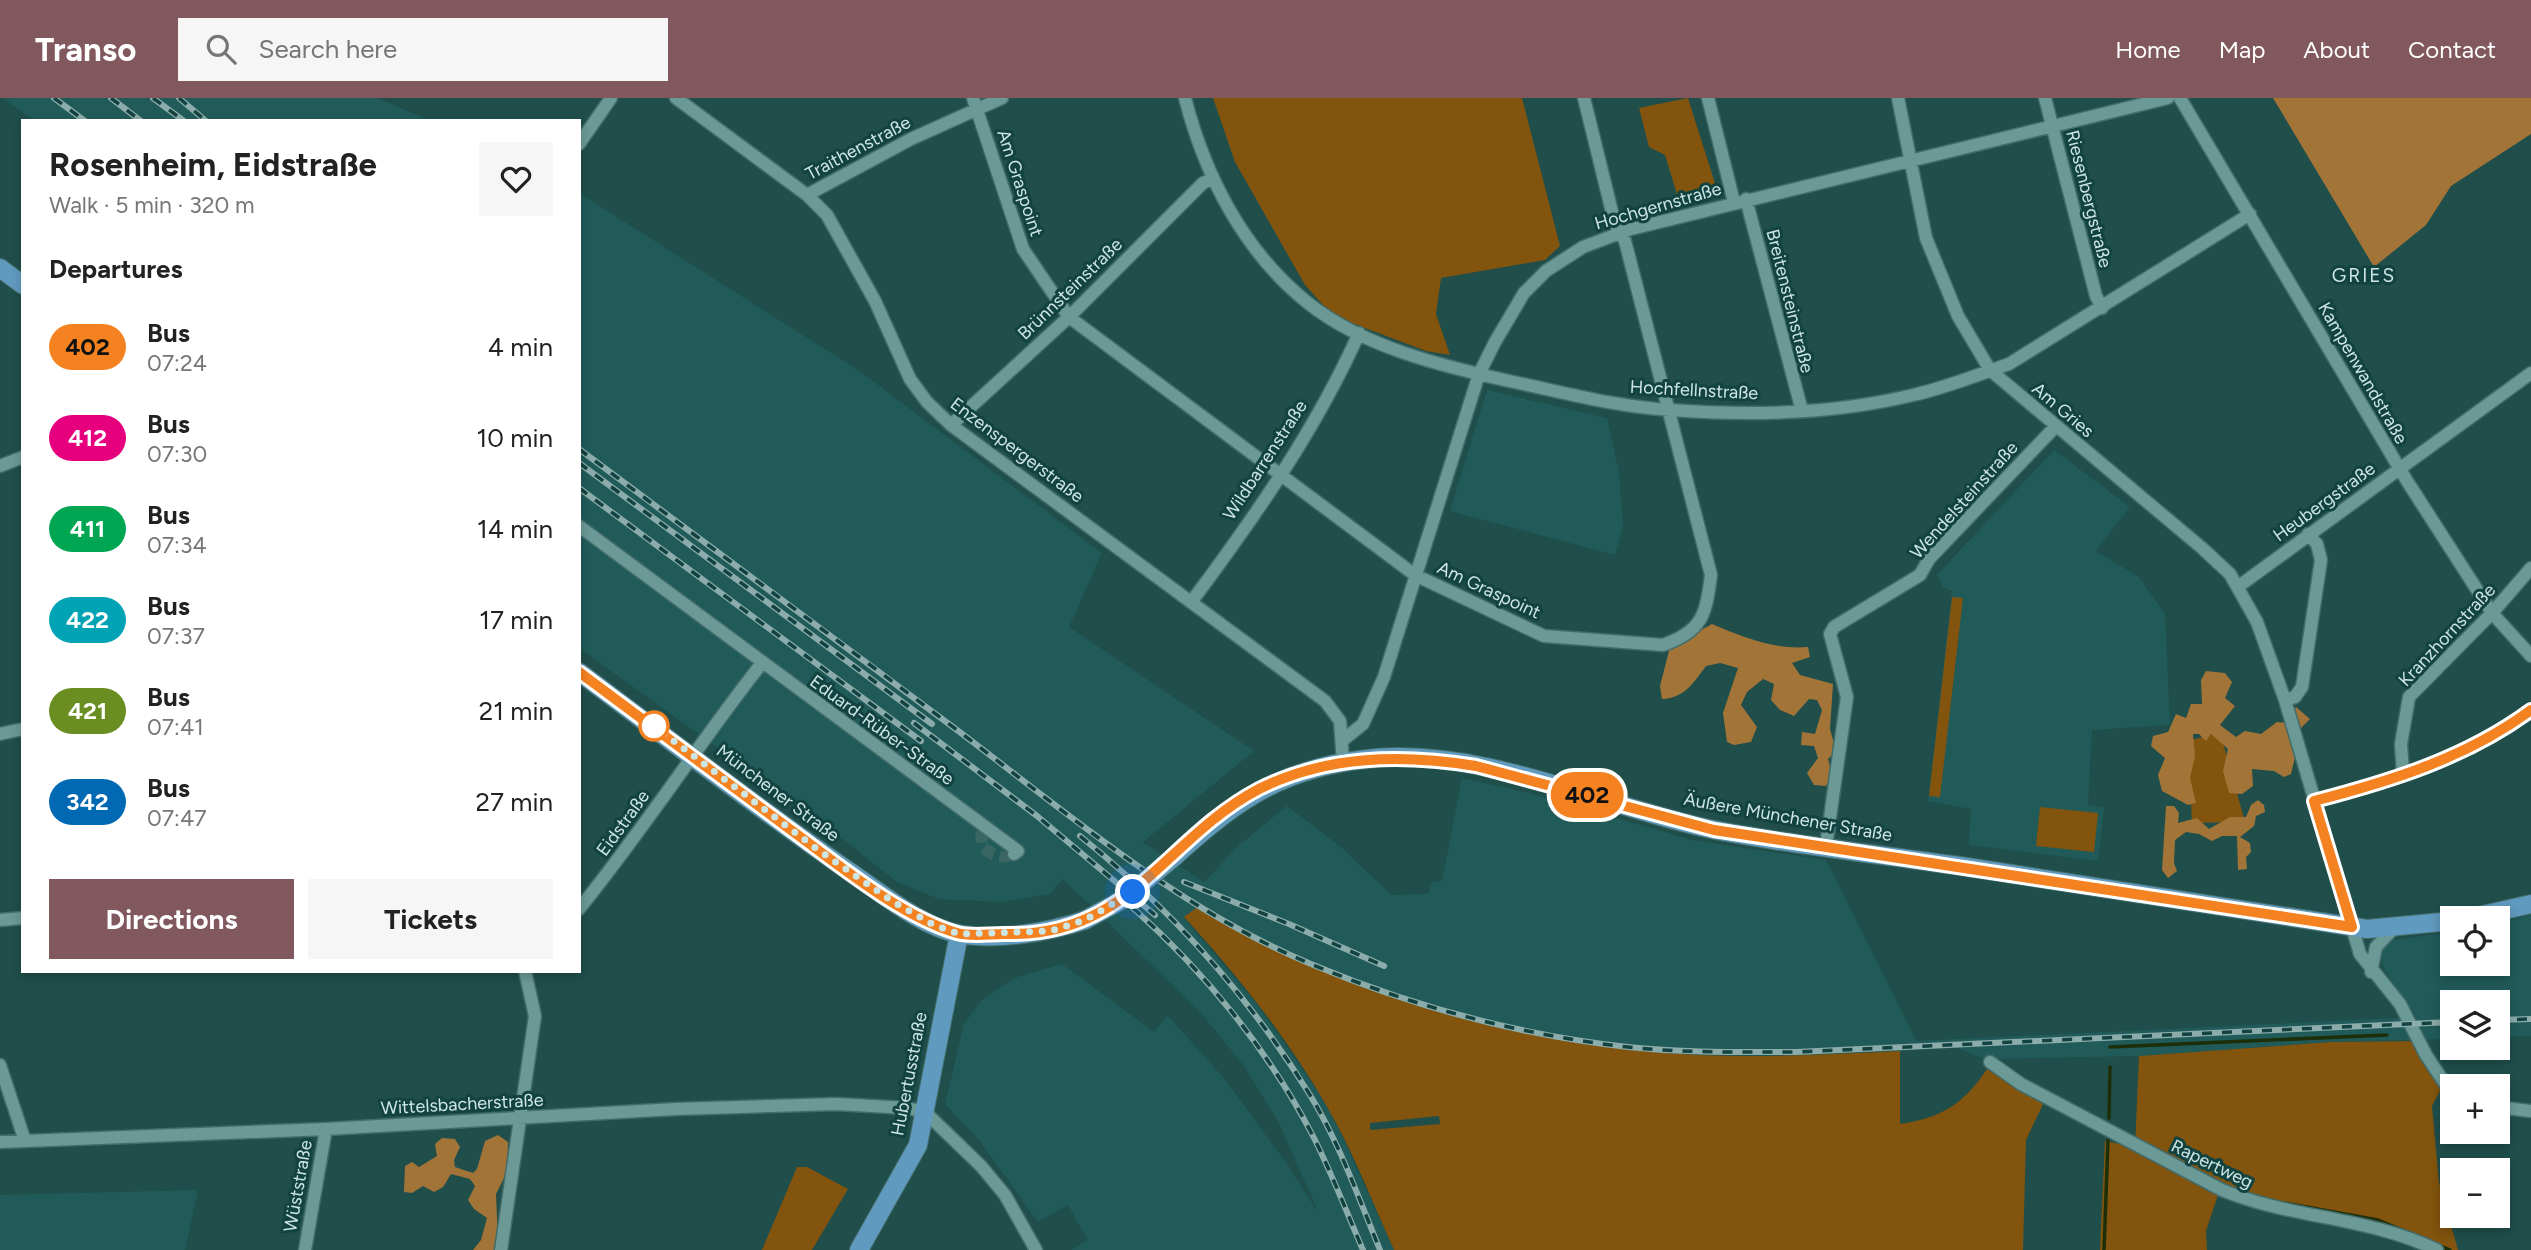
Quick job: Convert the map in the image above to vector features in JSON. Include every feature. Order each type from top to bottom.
[{"type":"main road","points":[[0,268],[21,284]]},
{"type":"main road","name":"Münchener Straße","points":[[581,673],[892,901],[932,924],[959,934]]},
{"type":"main road","name":"Äußere Münchener Straße","points":[[959,934],[1051,931],[1085,920],[1122,900],[1230,807],[1259,790],[1296,774],[1343,762],[1410,758],[1476,766],[1714,830],[2352,927],[2393,929],[2440,923]]},
{"type":"main road","points":[[2510,909],[2531,904]]},
{"type":"main road","name":"Hubertusstraße","points":[[859,1250],[918,1145],[959,934]]},
{"type":"street","points":[[581,141],[611,98]]},
{"type":"street","name":"Enzenspergerstraße","points":[[676,98],[807,195],[827,215],[840,236],[910,379],[927,402],[951,425],[1325,701],[1340,721],[1343,762]]},
{"type":"street","name":"Traithenstraße","points":[[807,195],[975,103],[1002,98]]},
{"type":"street","name":"Hochfellnstraße","points":[[1185,98],[1212,179],[1247,238],[1276,274],[1310,304],[1359,333],[1444,366],[1613,403],[1670,410],[1802,411],[1914,395],[2009,364],[2250,214]]},
{"type":"street","name":"Am Graspoint","points":[[975,103],[1023,249],[1069,317],[1415,575],[1544,636],[1630,645],[1663,645],[1681,639],[1706,614],[1711,575],[1670,410],[1620,233],[1615,224],[1584,98]]},
{"type":"street","name":"Breitensteinstraße","points":[[1708,98],[1802,411]]},
{"type":"street","name":"Am Gries","points":[[1898,98],[1926,238],[1938,272],[1972,344],[1990,370],[2202,548],[2239,586],[2257,622],[2286,700],[2360,954],[2371,972],[2400,1004],[2440,1076]]},
{"type":"street","name":"Riesenbergstraße","points":[[2045,98],[2096,296],[2102,307]]},
{"type":"street","name":"Hochgernstraße","points":[[1343,740],[1363,724],[1384,677],[1479,374],[1524,293],[1564,258],[1620,233],[1740,200],[2168,98]]},
{"type":"street","name":"Kampenwandstraße","points":[[2180,98],[2399,469],[2492,613],[2531,656]]},
{"type":"street","name":"Brünnsteinstraße","points":[[951,425],[1069,317],[1203,183],[1212,179]]},
{"type":"street","name":"Wildbarrenstraße","points":[[1192,601],[1279,475],[1328,394],[1359,333]]},
{"type":"street","name":"Heubergstraße","points":[[2239,586],[2531,373]]},
{"type":"street","name":"Wendelsteinstraße","points":[[1826,846],[1847,697],[1830,634],[1834,627],[1920,575],[1930,559],[2056,426]]},
{"type":"street","points":[[0,466],[21,462]]},
{"type":"street","name":"Eduard-Rüber-Straße","points":[[581,530],[1018,851],[1014,854]]},
{"type":"street","points":[[2286,700],[2295,696],[2302,687],[2321,560],[2317,544],[2308,534]]},
{"type":"street","name":"Kranzhornstraße","points":[[2403,774],[2401,744],[2409,697],[2492,613],[2531,569]]},
{"type":"street","points":[[691,754],[762,663]]},
{"type":"street","points":[[2314,801],[2403,774],[2471,749],[2531,710]]},
{"type":"street","points":[[0,734],[21,729]]},
{"type":"street","name":"Eidstraße","points":[[581,907],[634,841],[691,754]]},
{"type":"street","points":[[0,920],[21,918]]},
{"type":"street","points":[[2371,972],[2376,947],[2393,929]]},
{"type":"street","points":[[501,1250],[535,1016],[525,973]]},
{"type":"street","name":"Rapertweg","points":[[1990,1062],[2021,1084],[2221,1190],[2255,1204],[2376,1226],[2437,1250]]},
{"type":"street","points":[[0,1065],[25,1141]]},
{"type":"street","name":"Wittelsbacherstraße","points":[[0,1142],[326,1129],[676,1109],[872,1104],[925,1112]]},
{"type":"street","points":[[2510,1109],[2531,1111]]},
{"type":"street","points":[[925,1112],[963,1147],[1005,1195],[1036,1250]]},
{"type":"street","name":"Wüststraße","points":[[305,1250],[326,1129]]},
{"type":"shaded area","points":[[3,98],[377,98],[426,119],[31,119]]},
{"type":"shaded area","points":[[1213,98],[1522,98],[1560,246],[1545,260],[1441,278],[1436,314],[1450,355],[1426,351],[1333,316],[1305,285],[1235,162]]},
{"type":"shaded area","points":[[1688,98],[1719,196],[1680,204],[1665,155],[1649,147],[1639,108]]},
{"type":"shaded area","points":[[2273,98],[2531,98],[2531,134],[2451,186],[2426,225],[2374,267]]},
{"type":"shaded area","points":[[581,194],[861,372],[1102,553],[1069,627],[1254,751],[1143,842],[1204,882],[1239,845],[1287,806],[1342,848],[1391,895],[1428,894],[1432,882],[1442,881],[1462,778],[1525,792],[1692,840],[1826,860],[1916,1041],[2416,1017],[2385,971],[2380,956],[2386,945],[2394,940],[2440,934],[2440,976],[2510,976],[2510,921],[2531,915],[2531,1036],[2510,1037],[2510,990],[2440,990],[2440,1039],[2331,1042],[2139,1056],[1985,1059],[1957,1048],[1796,1056],[1699,1055],[1626,1049],[1559,1040],[1422,1007],[1313,966],[1196,908],[1184,918],[1256,1003],[1319,1093],[1338,1127],[1394,1250],[1071,1250],[1088,1240],[1068,1205],[1038,1222],[979,1140],[945,1104],[964,1024],[982,1000],[1014,978],[1062,964],[1154,1032],[1167,1015],[1224,1078],[1290,1168],[1319,1214],[1278,1121],[1244,1066],[1201,1013],[1063,879],[1050,894],[1002,902],[939,899],[897,882],[817,819],[581,649]]},
{"type":"shaded area","points":[[1487,390],[1607,418],[1619,472],[1623,527],[1615,555],[1450,511]]},
{"type":"shaded area","points":[[2054,450],[2130,507],[2096,551],[2139,577],[2165,614],[2170,725],[2092,730],[2088,805],[2104,808],[2098,861],[1969,845],[1971,809],[1928,801],[1952,591],[1943,587],[1937,575]]},
{"type":"shaded area","points":[[1952,597],[1963,598],[1940,797],[1929,796]]},
{"type":"shaded area","points":[[1712,624],[1771,644],[1808,647],[1810,657],[1792,663],[1800,675],[1833,684],[1830,729],[1836,751],[1828,759],[1832,774],[1826,786],[1814,785],[1807,773],[1818,758],[1814,746],[1801,745],[1802,732],[1815,734],[1822,710],[1817,700],[1809,699],[1794,716],[1780,710],[1771,700],[1774,684],[1763,679],[1747,692],[1741,705],[1757,727],[1751,742],[1734,745],[1727,742],[1723,713],[1738,668],[1720,663],[1706,666],[1683,693],[1662,699],[1660,686],[1670,647]]},
{"type":"shaded area","points":[[2206,671],[2225,673],[2232,682],[2225,698],[2235,706],[2220,725],[2236,737],[2245,731],[2261,734],[2277,722],[2287,723],[2296,707],[2310,719],[2291,738],[2296,753],[2291,774],[2284,777],[2274,771],[2252,769],[2253,786],[2242,794],[2229,793],[2223,771],[2228,749],[2211,734],[2206,741],[2199,734],[2193,734],[2195,756],[2190,778],[2196,803],[2188,805],[2162,791],[2158,775],[2165,758],[2151,746],[2153,736],[2168,732],[2176,714],[2186,718],[2191,704],[2202,704],[2201,680]]},
{"type":"shaded area","points":[[2220,732],[2245,822],[2192,823],[2188,741]]},
{"type":"shaded area","points":[[2258,800],[2264,805],[2265,812],[2256,816],[2254,826],[2240,837],[2250,843],[2251,852],[2246,857],[2247,869],[2238,870],[2237,836],[2222,836],[2212,841],[2199,834],[2186,832],[2175,840],[2174,863],[2177,871],[2168,878],[2162,870],[2166,806],[2174,806],[2179,813],[2178,823],[2197,818],[2209,829],[2230,817],[2246,817],[2251,805]]},
{"type":"shaded area","points":[[2040,807],[2098,813],[2094,852],[2036,846]]},
{"type":"shaded area","points":[[1196,908],[1302,961],[1408,1003],[1489,1025],[1573,1042],[1657,1052],[1724,1056],[1900,1051],[1900,1124],[1928,1118],[1950,1107],[1969,1092],[1987,1069],[2043,1104],[2026,1140],[2023,1250],[1394,1250],[1344,1139],[1303,1068],[1247,990],[1184,917]],"holes":[[[1439,1116],[1440,1124],[1370,1130],[1370,1123]]]},
{"type":"shaded area","points":[[2415,1041],[2440,1084],[2440,1091],[2432,1106],[2440,1187],[2440,1228],[2452,1228],[2458,1250],[2443,1250],[2219,1192],[2206,1231],[2207,1250],[2100,1250],[2105,1141],[2135,1147],[2139,1056],[2331,1042]]},
{"type":"shaded area","points":[[498,1135],[508,1142],[507,1172],[496,1194],[498,1241],[494,1250],[473,1250],[481,1240],[487,1218],[474,1209],[468,1200],[475,1186],[470,1179],[451,1174],[443,1187],[434,1192],[423,1186],[412,1193],[404,1192],[405,1166],[412,1162],[419,1167],[437,1156],[435,1144],[442,1138],[455,1139],[460,1147],[454,1160],[455,1167],[473,1173],[477,1169],[485,1141]]},
{"type":"shaded area","points":[[797,1167],[807,1167],[848,1189],[812,1250],[762,1250]]},
{"type":"shaded area","points":[[198,1190],[185,1250],[0,1250],[0,1195]]},
{"type":"waterway","points":[[2110,1047],[2387,1035]]},
{"type":"waterway","points":[[2109,1118],[2110,1067]]},
{"type":"waterway","points":[[2104,1250],[2108,1140]]},
{"type":"waterway","points":[[2284,1203],[2378,1220],[2450,1250]]},
{"type":"tunnel","points":[[981,831],[982,847],[986,850],[1001,857],[1014,854]]},
{"type":"railway","points":[[54,98],[82,119]]},
{"type":"railway","points":[[111,98],[138,119]]},
{"type":"railway","points":[[153,98],[181,119]]},
{"type":"railway","points":[[179,98],[204,119]]},
{"type":"railway","points":[[581,450],[914,697],[1086,829],[1172,889],[1263,942],[1349,979],[1427,1006],[1507,1027],[1587,1042],[1712,1052],[1796,1052],[2440,1023]]},
{"type":"railway","points":[[581,464],[932,724]]},
{"type":"railway","points":[[581,489],[921,741]]},
{"type":"railway","points":[[914,723],[1037,816],[1155,915]]},
{"type":"railway","points":[[1080,836],[1146,893],[1177,924],[1261,1023],[1310,1095],[1330,1132],[1380,1250]]},
{"type":"railway","points":[[1184,882],[1384,966]]},
{"type":"railway","points":[[1133,908],[1210,986],[1277,1075],[1314,1138],[1363,1250]]},
{"type":"railway","points":[[2510,1020],[2531,1019]]},
{"type":"bus line","name":"402","points":[[581,673],[817,849],[892,901],[932,924],[959,934],[1017,935],[1051,931],[1085,920],[1122,900],[1230,807],[1259,790],[1296,774],[1343,762],[1382,758],[1441,760],[1476,766],[1714,830],[2352,927],[2314,801],[2444,761],[2471,749],[2531,710]]},
{"type":"district","name":"GRIES","points":[[2364,275]]},
{"type":"route","points":[[654,726],[817,849],[892,901],[932,924],[959,934],[1017,935],[1051,931],[1085,920],[1133,892]]}]
